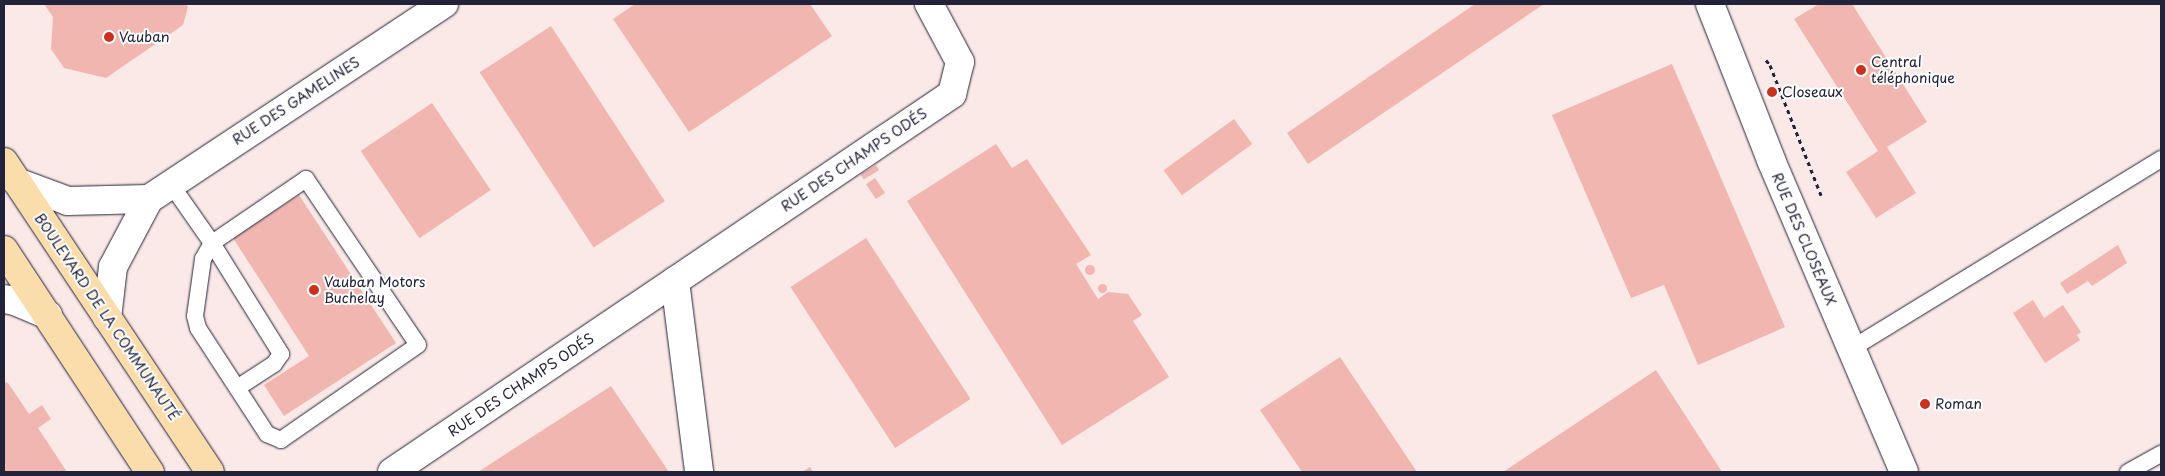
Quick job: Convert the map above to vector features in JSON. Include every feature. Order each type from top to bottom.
[{"type":"main road","name":"BOULEVARD DE LA COMMUNAUTÉ","points":[[10,172],[210,472]]},
{"type":"main road","points":[[4,250],[150,472]]},
{"type":"street","name":"RUE DES GAMELINES","points":[[107,318],[113,267],[160,191],[444,4]]},
{"type":"street","name":"RUE DES CHAMPS ODÉS","points":[[392,472],[952,94],[960,62],[929,4]]},
{"type":"street","name":"RUE DES CLOSEAUX","points":[[1710,4],[1771,160],[1904,472]]},
{"type":"street","points":[[10,172],[68,201],[160,191]]},
{"type":"street","points":[[675,281],[699,472]]},
{"type":"street","points":[[4,299],[15,301],[48,316]]},
{"type":"lane","points":[[1851,349],[2161,159]]},
{"type":"lane","points":[[306,178],[418,345],[281,440],[267,434],[198,328],[195,316],[203,259],[212,243],[306,178]]},
{"type":"lane","points":[[160,191],[212,243],[281,354],[274,364],[237,388]]},
{"type":"lane","points":[[2128,472],[2161,454]]},
{"type":"shaded area","points":[[4,4],[2161,4],[2161,472],[4,472]]},
{"type":"building","name":"Vauban","points":[[44,4],[186,4],[188,7],[183,25],[106,78],[64,68],[51,49],[53,17]]},
{"type":"building","points":[[635,4],[810,4],[832,36],[689,132],[613,19]]},
{"type":"building","points":[[1475,4],[1544,4],[1308,164],[1287,133]]},
{"type":"building","name":"Central téléphonique","points":[[1819,4],[1852,4],[1927,122],[1887,147],[1916,193],[1876,218],[1846,172],[1878,151],[1794,19]]},
{"type":"building","points":[[551,26],[665,201],[594,248],[480,72]]},
{"type":"building","points":[[1672,64],[1785,327],[1698,365],[1664,285],[1631,298],[1552,115]]},
{"type":"building","points":[[432,103],[491,190],[419,238],[361,151]]},
{"type":"building","points":[[1234,119],[1252,144],[1182,195],[1164,170]]},
{"type":"building","points":[[996,144],[1012,168],[1027,159],[1091,255],[1076,264],[1098,299],[1108,292],[1128,294],[1142,315],[1133,321],[1169,377],[1062,445],[907,201]]},
{"type":"building","points":[[876,165],[879,170],[864,179],[861,174]]},
{"type":"building","points":[[875,178],[885,193],[876,199],[866,184]]},
{"type":"building","name":"Vauban Motors Buchelay","points":[[299,195],[396,343],[284,416],[264,385],[309,356],[233,238]]},
{"type":"building","points":[[866,238],[971,399],[895,448],[791,287]]},
{"type":"building","points":[[2118,245],[2127,263],[2092,286],[2088,281],[2067,294],[2060,283]]},
{"type":"building","points":[[1088,265],[1092,265],[1095,270],[1094,274],[1088,275],[1085,272],[1085,268]]},
{"type":"building","points":[[1102,283],[1107,288],[1102,293],[1097,288]]},
{"type":"building","points":[[2033,300],[2044,318],[2063,305],[2081,332],[2077,335],[2080,340],[2045,363],[2013,313]]},
{"type":"building","points":[[1340,357],[1417,472],[1302,472],[1260,410]]},
{"type":"building","points":[[1656,370],[1722,472],[1503,472]]},
{"type":"building","points":[[4,382],[8,383],[29,414],[42,405],[51,419],[38,428],[67,472],[4,472]]},
{"type":"building","points":[[611,386],[669,472],[478,472]]},
{"type":"building","name":"Roman","points":[[1927,398],[1931,406],[1923,410],[1919,402]]},
{"type":"building","points":[[810,467],[813,472],[802,472]]},
{"type":"place","name":"Vauban","points":[[109,37]]},
{"type":"place","name":"Central téléphonique","points":[[1861,70]]},
{"type":"place","name":"Closeaux","points":[[1772,92]]},
{"type":"place","name":"Vauban Motors Buchelay","points":[[314,290]]},
{"type":"place","name":"Roman","points":[[1925,404]]}]
